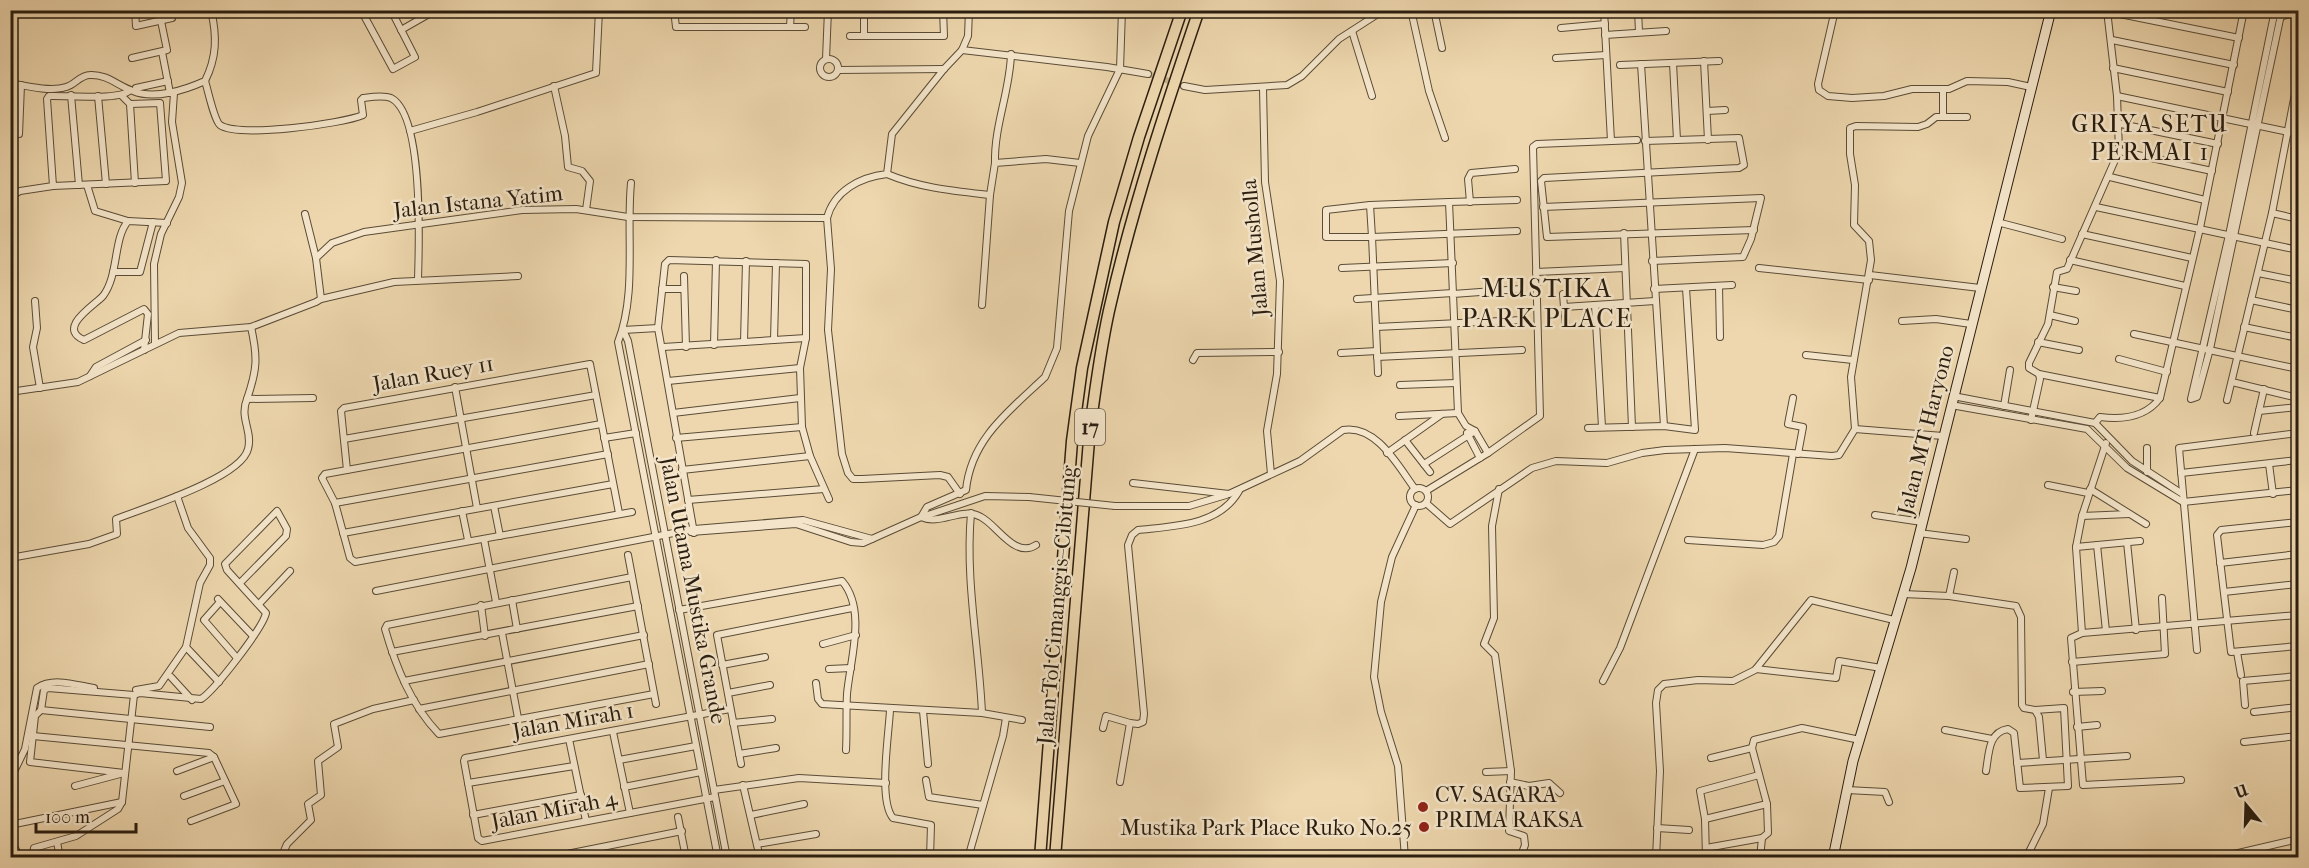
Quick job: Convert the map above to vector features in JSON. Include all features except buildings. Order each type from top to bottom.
[{"type":"highway","name":"Jalan Tol Cimanggis–Cibitung","points":[[1040,858],[1072,441],[1082,368],[1114,222],[1139,137],[1182,10]]},
{"type":"highway","name":"Jalan Tol Cimanggis–Cibitung","points":[[1055,858],[1090,428],[1099,366],[1110,305],[1130,224],[1154,141],[1199,10]]},
{"type":"main road","name":"Jalan MT Haryono","points":[[1833,858],[1847,790],[1922,522],[2050,10]]},
{"type":"street","points":[[211,10],[216,37],[213,62],[205,81],[217,120],[226,127],[273,128],[340,123],[363,115],[362,98],[390,98],[397,104],[410,131],[415,152],[418,279]]},
{"type":"street","points":[[361,10],[392,69],[415,57],[391,10]]},
{"type":"street","points":[[401,30],[423,14],[436,10]]},
{"type":"street","points":[[410,131],[596,73],[599,10]]},
{"type":"street","points":[[674,10],[676,27],[804,27]]},
{"type":"street","points":[[790,27],[791,10]]},
{"type":"street","points":[[828,10],[826,59],[819,67],[824,76],[831,77],[838,69],[944,69]]},
{"type":"street","points":[[864,10],[864,36]]},
{"type":"street","points":[[850,36],[944,36],[943,10]]},
{"type":"street","points":[[887,174],[894,130],[962,50],[968,36],[969,10]]},
{"type":"street","points":[[921,517],[927,507],[966,490],[971,462],[980,442],[1045,377],[1052,365],[1057,348],[1069,212],[1088,136],[1120,69],[1122,10]]},
{"type":"street","points":[[1184,86],[1205,90],[1263,88],[1278,87],[1294,81],[1330,47],[1384,10]]},
{"type":"street","points":[[1411,10],[1429,91],[1445,138]]},
{"type":"street","points":[[1434,10],[1442,48]]},
{"type":"street","points":[[1604,10],[1611,141]]},
{"type":"street","points":[[1638,10],[1639,32]]},
{"type":"street","points":[[1835,10],[1818,84],[1822,94],[1834,98],[1884,96],[1912,89],[1943,89],[1973,81],[2008,82],[2031,87]]},
{"type":"street","points":[[2095,423],[2100,417],[2117,419],[2146,411],[2153,408],[2160,398],[2224,118],[2244,10]]},
{"type":"street","points":[[2257,10],[2298,17]]},
{"type":"street","points":[[135,11],[136,26],[172,18]]},
{"type":"street","points":[[2160,398],[2039,374],[2029,368],[2029,363],[2050,315],[2057,272],[2067,269],[2119,151],[2116,123],[2117,96],[2109,15],[2113,11],[2239,38]]},
{"type":"street","points":[[2206,349],[2191,399],[2197,397],[2254,124],[2281,13]]},
{"type":"street","points":[[132,58],[167,50],[160,21]]},
{"type":"street","points":[[1561,28],[1605,24]]},
{"type":"street","points":[[1352,31],[1372,96]]},
{"type":"street","points":[[1605,35],[1666,31]]},
{"type":"street","points":[[2112,40],[2234,65]]},
{"type":"street","points":[[962,50],[1011,54],[1148,74]]},
{"type":"street","points":[[155,344],[154,264],[182,183],[172,122],[172,93],[162,52]]},
{"type":"street","points":[[982,305],[996,137],[1007,92],[1011,54]]},
{"type":"street","points":[[1556,58],[1606,55]]},
{"type":"street","points":[[826,59],[834,60],[838,69]]},
{"type":"street","points":[[1704,61],[1708,140]]},
{"type":"street","points":[[1620,65],[1719,61]]},
{"type":"street","points":[[1673,63],[1677,140]]},
{"type":"street","points":[[1641,64],[1641,140],[1647,172],[1664,426]]},
{"type":"street","points":[[2113,69],[2228,92]]},
{"type":"street","points":[[10,83],[66,88],[84,76],[92,74],[117,81],[133,89],[172,93],[205,81]]},
{"type":"street","points":[[2227,400],[2272,213],[2298,78]]},
{"type":"street","points":[[54,186],[46,102],[49,96],[122,96],[133,89],[168,81]]},
{"type":"street","points":[[19,134],[21,85]]},
{"type":"street","points":[[554,86],[565,136],[568,167],[582,171],[590,181],[586,210]]},
{"type":"street","name":"Jalan Musholla","points":[[1263,88],[1265,182],[1280,281],[1279,352],[1267,431],[1271,474]]},
{"type":"street","points":[[1943,89],[1943,116]]},
{"type":"street","points":[[71,95],[79,185]]},
{"type":"street","points":[[98,96],[106,184]]},
{"type":"street","points":[[122,96],[130,104],[135,183]]},
{"type":"street","points":[[2117,96],[2298,134]]},
{"type":"street","points":[[10,197],[20,190],[54,186],[164,182],[167,179],[160,103],[130,104]]},
{"type":"street","points":[[1707,111],[1725,110]]},
{"type":"street","points":[[1426,491],[1426,503],[1450,524],[1458,521],[1499,489],[1532,468],[1546,463],[1607,463],[1642,453],[1725,448],[1837,456],[1854,429],[1851,398],[1853,360],[1870,277],[1869,241],[1854,225],[1856,186],[1850,154],[1850,128],[1856,126],[1918,127],[1943,116],[1967,117]]},
{"type":"street","points":[[2116,123],[2218,144]]},
{"type":"street","points":[[376,591],[655,536],[693,531],[796,522],[841,535],[858,543],[873,539],[921,517],[985,496],[1029,497],[1114,506],[1189,506],[1229,494],[1300,461],[1343,430],[1363,430],[1373,436],[1415,489],[1426,491],[1532,424],[1541,414],[1533,147],[1538,144],[1611,141],[1740,139],[1743,166],[1544,177],[1541,181],[1545,234],[1548,238],[1624,233],[1754,230]]},
{"type":"street","points":[[2119,151],[2212,171]]},
{"type":"street","points":[[995,163],[1046,159],[1080,163]]},
{"type":"street","points":[[1470,201],[1468,179],[1471,173],[1515,169]]},
{"type":"street","points":[[960,494],[948,477],[940,475],[853,479],[848,473],[842,454],[828,330],[831,269],[827,218],[830,208],[840,194],[860,181],[887,174],[910,183],[934,188],[990,195]]},
{"type":"street","points":[[2109,177],[2205,200]]},
{"type":"street","name":"Jalan Utama Mustika Grande","points":[[631,183],[628,217],[628,274],[623,330],[618,342],[718,858]]},
{"type":"street","points":[[87,185],[95,211],[128,221],[167,223]]},
{"type":"street","points":[[1543,207],[1760,198],[1754,230],[1743,256],[1652,261]]},
{"type":"street","points":[[1517,200],[1328,209],[1325,233],[1328,238],[1517,231]]},
{"type":"street","points":[[1449,202],[1458,413],[1480,458]]},
{"type":"street","points":[[1370,206],[1378,373]]},
{"type":"street","points":[[2096,207],[2298,250]]},
{"type":"street","name":"Jalan Istana Yatim","points":[[316,258],[341,238],[364,232],[522,210],[586,210],[628,217],[827,218]]},
{"type":"street","points":[[2272,213],[2298,219]]},
{"type":"street","points":[[305,214],[316,258],[321,299]]},
{"type":"street","points":[[128,221],[113,272],[103,296],[79,316],[75,323],[76,333],[80,338],[88,339],[144,309],[148,314],[144,350]]},
{"type":"street","points":[[113,272],[140,272],[153,222]]},
{"type":"street","points":[[1997,222],[2062,239]]},
{"type":"street","points":[[1624,233],[1625,303],[1632,427]]},
{"type":"street","points":[[2082,234],[2192,258]]},
{"type":"street","points":[[714,345],[716,260]]},
{"type":"street","points":[[693,531],[658,328],[667,261],[804,262],[808,266],[806,338],[800,368],[802,427],[810,456],[828,499]]},
{"type":"street","points":[[744,342],[746,261]]},
{"type":"street","points":[[2070,261],[2185,286]]},
{"type":"street","points":[[774,340],[776,263]]},
{"type":"street","points":[[1342,268],[1453,263]]},
{"type":"street","points":[[1536,272],[1625,268]]},
{"type":"street","points":[[1759,268],[1980,288]]},
{"type":"street","points":[[2258,273],[2298,281]]},
{"type":"street","points":[[10,392],[78,382],[155,344],[192,331],[250,327],[321,299],[394,282],[418,279],[518,276]]},
{"type":"street","points":[[684,276],[686,347]]},
{"type":"street","points":[[1654,289],[1732,285]]},
{"type":"street","points":[[1719,286],[1720,337]]},
{"type":"street","points":[[2053,287],[2076,291]]},
{"type":"street","points":[[1588,428],[1664,426],[1695,429],[1686,288]]},
{"type":"street","points":[[662,289],[684,290]]},
{"type":"street","points":[[1357,299],[1521,289]]},
{"type":"street","points":[[1563,294],[1566,325]]},
{"type":"street","points":[[2251,300],[2298,310]]},
{"type":"street","points":[[1564,307],[1655,301]]},
{"type":"street","points":[[35,302],[37,328],[33,347],[40,388]]},
{"type":"street","points":[[1595,305],[1602,427]]},
{"type":"street","points":[[2050,315],[2075,321]]},
{"type":"street","points":[[1902,321],[1936,319],[1971,324]]},
{"type":"street","points":[[1376,327],[1522,320]]},
{"type":"street","points":[[10,558],[89,544],[117,534],[116,519],[177,496],[232,467],[248,451],[249,442],[243,411],[256,372],[250,327]]},
{"type":"street","points":[[2244,327],[2298,338]]},
{"type":"street","points":[[623,330],[658,328]]},
{"type":"street","name":"Jalan Utama Mustika Grande","points":[[623,330],[628,341],[727,858]]},
{"type":"street","points":[[2134,334],[2298,369]]},
{"type":"street","points":[[663,347],[806,338]]},
{"type":"street","points":[[90,377],[96,367],[146,340]]},
{"type":"street","points":[[2038,342],[2079,350]]},
{"type":"street","points":[[1341,353],[1455,353],[1522,350]]},
{"type":"street","points":[[1193,360],[1197,352],[1279,352]]},
{"type":"street","points":[[1806,355],[1853,360]]},
{"type":"street","points":[[2119,359],[2167,372]]},
{"type":"street","name":"Jalan Ruey 11","points":[[346,470],[341,411],[344,408],[590,364],[596,395]]},
{"type":"street","points":[[668,381],[800,368]]},
{"type":"street","points":[[2004,405],[2010,370]]},
{"type":"street","points":[[2031,420],[2039,374]]},
{"type":"street","points":[[2232,382],[2298,398]]},
{"type":"street","points":[[1401,385],[1456,383]]},
{"type":"street","points":[[454,387],[477,508]]},
{"type":"street","points":[[2254,433],[2264,389]]},
{"type":"street","points":[[344,439],[596,395],[619,513]]},
{"type":"street","points":[[247,399],[313,398]]},
{"type":"street","points":[[673,413],[800,398]]},
{"type":"street","points":[[1688,540],[1762,544],[1774,542],[1779,536],[1795,454],[1803,427],[1788,424],[1793,398]]},
{"type":"street","points":[[1952,401],[2004,405],[2095,423],[2147,472],[2181,493]]},
{"type":"street","points":[[1952,401],[2031,420],[2087,429],[2098,436],[2104,446],[2127,468],[2182,502],[2298,490]]},
{"type":"street","points":[[2259,411],[2298,407]]},
{"type":"street","points":[[1399,416],[1458,413]]},
{"type":"street","points":[[1387,453],[1442,414]]},
{"type":"street","points":[[601,424],[325,474],[322,478],[335,503],[350,558],[355,562],[632,512]]},
{"type":"street","points":[[1466,426],[1475,430],[1488,453]]},
{"type":"street","points":[[676,438],[802,427]]},
{"type":"street","points":[[1854,429],[1943,436]]},
{"type":"street","points":[[1424,464],[1475,430]]},
{"type":"street","points":[[604,438],[644,432]]},
{"type":"street","points":[[2197,650],[2181,493],[2179,452],[2181,446],[2298,433]]},
{"type":"street","points":[[2082,633],[2076,547],[2089,491],[2108,437]]},
{"type":"street","points":[[1405,440],[1430,472]]},
{"type":"street","points":[[2147,448],[2147,472]]},
{"type":"street","points":[[1603,681],[1620,648],[1695,449]]},
{"type":"street","points":[[335,503],[608,454]]},
{"type":"street","points":[[682,471],[810,456]]},
{"type":"street","points":[[2181,473],[2298,460]]},
{"type":"street","points":[[2269,464],[2273,494]]},
{"type":"street","points":[[1133,483],[1229,494]]},
{"type":"street","points":[[343,533],[613,484]]},
{"type":"street","points":[[2048,485],[2089,491],[2146,524]]},
{"type":"street","points":[[688,500],[824,489]]},
{"type":"street","points":[[1103,728],[1106,716],[1130,723],[1143,722],[1128,545],[1132,535],[1138,530],[1191,524],[1210,517],[1234,500],[1240,489]]},
{"type":"street","points":[[1415,489],[1410,500],[1416,506]]},
{"type":"street","points":[[1499,489],[1492,526],[1494,618],[1484,644],[1495,655],[1511,771],[1509,832],[1524,836],[1526,840],[1520,858]]},
{"type":"street","points":[[10,780],[25,749],[37,688],[44,683],[62,682],[129,692],[159,686],[186,648],[200,583],[210,565],[210,558],[188,528],[177,496]]},
{"type":"street","points":[[1406,858],[1398,766],[1381,712],[1374,677],[1381,602],[1392,556],[1416,506],[1426,503]]},
{"type":"street","points":[[494,506],[500,536]]},
{"type":"street","points":[[41,710],[43,692],[48,688],[134,695],[140,693],[192,700],[206,696],[219,682],[266,617],[259,604],[225,567],[226,561],[277,511],[286,529],[286,536],[240,583]]},
{"type":"street","points":[[462,511],[468,540]]},
{"type":"street","points":[[921,517],[932,522],[971,513],[981,517],[1014,545],[1027,549],[1036,545]]},
{"type":"street","points":[[971,513],[968,546],[972,614],[980,662],[982,713]]},
{"type":"street","points":[[2082,516],[2130,514]]},
{"type":"street","points":[[1875,515],[1922,522]]},
{"type":"street","points":[[2298,522],[2221,530],[2217,533],[2229,650],[2237,652],[2298,646]]},
{"type":"street","points":[[1919,533],[1966,539]]},
{"type":"street","points":[[484,539],[496,602]]},
{"type":"street","points":[[2076,547],[2140,541]]},
{"type":"street","points":[[2127,542],[2136,630]]},
{"type":"street","points":[[2097,545],[2106,631]]},
{"type":"street","points":[[2220,563],[2298,554]]},
{"type":"street","points":[[628,555],[656,704]]},
{"type":"street","points":[[259,604],[290,571]]},
{"type":"street","points":[[1949,596],[1954,572]]},
{"type":"street","points":[[632,576],[387,625],[385,629],[394,663],[419,709],[439,734],[654,694]]},
{"type":"street","points":[[679,610],[839,579],[846,585],[856,635],[847,706],[846,750]]},
{"type":"street","points":[[2224,592],[2298,584]]},
{"type":"street","points":[[1903,594],[1949,596],[2016,606],[2021,617],[2022,705],[2024,708],[2035,710],[2064,708],[2068,786],[2020,788],[2012,730],[2000,730],[1992,739],[1986,771]]},
{"type":"street","points":[[2072,662],[2163,655],[2166,651],[2162,598]]},
{"type":"street","points":[[237,658],[204,620],[219,600],[253,636]]},
{"type":"street","points":[[512,600],[517,629]]},
{"type":"street","points":[[1656,858],[1660,771],[1656,703],[1658,690],[1669,682],[1733,681],[1756,669],[1811,600],[1894,620]]},
{"type":"street","points":[[481,605],[485,636]]},
{"type":"street","points":[[392,652],[638,606]]},
{"type":"street","points":[[741,764],[716,638],[720,634],[852,608]]},
{"type":"street","points":[[2181,780],[2086,787],[2081,782],[2070,639],[2082,633],[2227,623],[2298,615]]},
{"type":"street","points":[[502,633],[518,718]]},
{"type":"street","points":[[404,681],[644,635]]},
{"type":"street","points":[[823,644],[856,635]]},
{"type":"street","points":[[186,648],[219,682]]},
{"type":"street","points":[[2237,652],[2241,675]]},
{"type":"street","points":[[722,665],[765,657]]},
{"type":"street","points":[[1756,669],[1836,678],[1839,661],[1881,668]]},
{"type":"street","points":[[419,709],[649,664]]},
{"type":"street","points":[[829,669],[851,668]]},
{"type":"street","points":[[2245,705],[2244,681],[2298,676]]},
{"type":"street","points":[[171,677],[192,700]]},
{"type":"street","points":[[816,683],[818,699],[822,704],[890,710],[982,713],[1022,720]]},
{"type":"street","points":[[728,693],[770,685]]},
{"type":"street","points":[[2073,692],[2102,691]]},
{"type":"street","points":[[32,858],[34,848],[76,836],[118,808],[122,802],[134,695]]},
{"type":"street","points":[[281,858],[287,844],[311,820],[308,804],[322,793],[318,761],[338,747],[334,724],[373,709],[414,700]]},
{"type":"street","points":[[2254,712],[2298,707]]},
{"type":"street","name":"Jalan Mirah 1","points":[[464,761],[465,758],[730,709]]},
{"type":"street","points":[[124,773],[32,763],[29,758],[36,713],[41,710],[210,727]]},
{"type":"street","points":[[890,710],[886,783],[888,811],[893,818],[931,825],[930,858]]},
{"type":"street","points":[[2035,710],[2039,717],[2043,760]]},
{"type":"street","points":[[923,711],[928,764]]},
{"type":"street","points":[[968,858],[1004,736],[1006,718]]},
{"type":"street","points":[[733,723],[772,719]]},
{"type":"street","points":[[1120,782],[1130,723]]},
{"type":"street","points":[[2077,727],[2097,726]]},
{"type":"street","points":[[1706,848],[1762,838],[1768,833],[1767,804],[1751,742],[1757,738],[1802,728],[1860,740]]},
{"type":"street","points":[[1945,730],[1992,739]]},
{"type":"street","points":[[613,732],[630,813]]},
{"type":"street","points":[[2244,742],[2298,735]]},
{"type":"street","points":[[33,736],[209,753],[214,757],[235,806],[191,821]]},
{"type":"street","points":[[569,739],[586,821]]},
{"type":"street","points":[[619,760],[696,746]]},
{"type":"street","points":[[739,754],[776,748]]},
{"type":"street","points":[[1711,758],[1752,748]]},
{"type":"street","points":[[2017,763],[2127,756]]},
{"type":"street","points":[[177,771],[214,757]]},
{"type":"street","name":"Jalan Mirah 4","points":[[464,761],[478,838],[482,841],[706,799],[743,785],[776,779],[807,778],[886,783]]},
{"type":"street","points":[[468,783],[574,766]]},
{"type":"street","points":[[1486,772],[1511,771]]},
{"type":"street","points":[[624,787],[701,772]]},
{"type":"street","points":[[75,786],[124,773]]},
{"type":"street","points":[[1706,858],[1705,819],[1700,791],[1759,775]]},
{"type":"street","points":[[926,780],[928,797],[983,805]]},
{"type":"street","points":[[184,796],[225,781]]},
{"type":"street","points":[[1510,782],[1529,786],[1549,783],[1560,793]]},
{"type":"street","points":[[743,785],[760,858]]},
{"type":"street","points":[[2026,858],[2043,824],[2049,788]]},
{"type":"street","points":[[1847,790],[1885,792],[1888,802]]},
{"type":"street","points":[[473,815],[581,795]]},
{"type":"street","points":[[10,825],[122,802]]},
{"type":"street","points":[[751,814],[804,804]]},
{"type":"street","points":[[1705,819],[1767,804]]},
{"type":"street","points":[[678,817],[686,858]]},
{"type":"street","points":[[1657,828],[1689,830]]},
{"type":"street","points":[[548,858],[580,854],[682,831]]},
{"type":"street","points":[[757,844],[816,834]]},
{"type":"street","points":[[10,838],[20,858]]},
{"type":"street","points":[[1760,858],[1762,838]]},
{"type":"street","points":[[2217,858],[2298,839]]},
{"type":"street","points":[[57,842],[60,858]]},
{"type":"tunnel","points":[[1148,74],[1184,86]]},
{"type":"place","name":"CV. SAGARA PRIMA RAKSA","points":[[1423,807]]},
{"type":"place","name":"Mustika Park Place Ruko No.25","points":[[1424,827]]},
{"type":"district","name":"GRIYA SETU PERMAI 1","points":[[2150,138]]},
{"type":"district","name":"MUSTIKA PARK PLACE","points":[[1547,303]]}]
